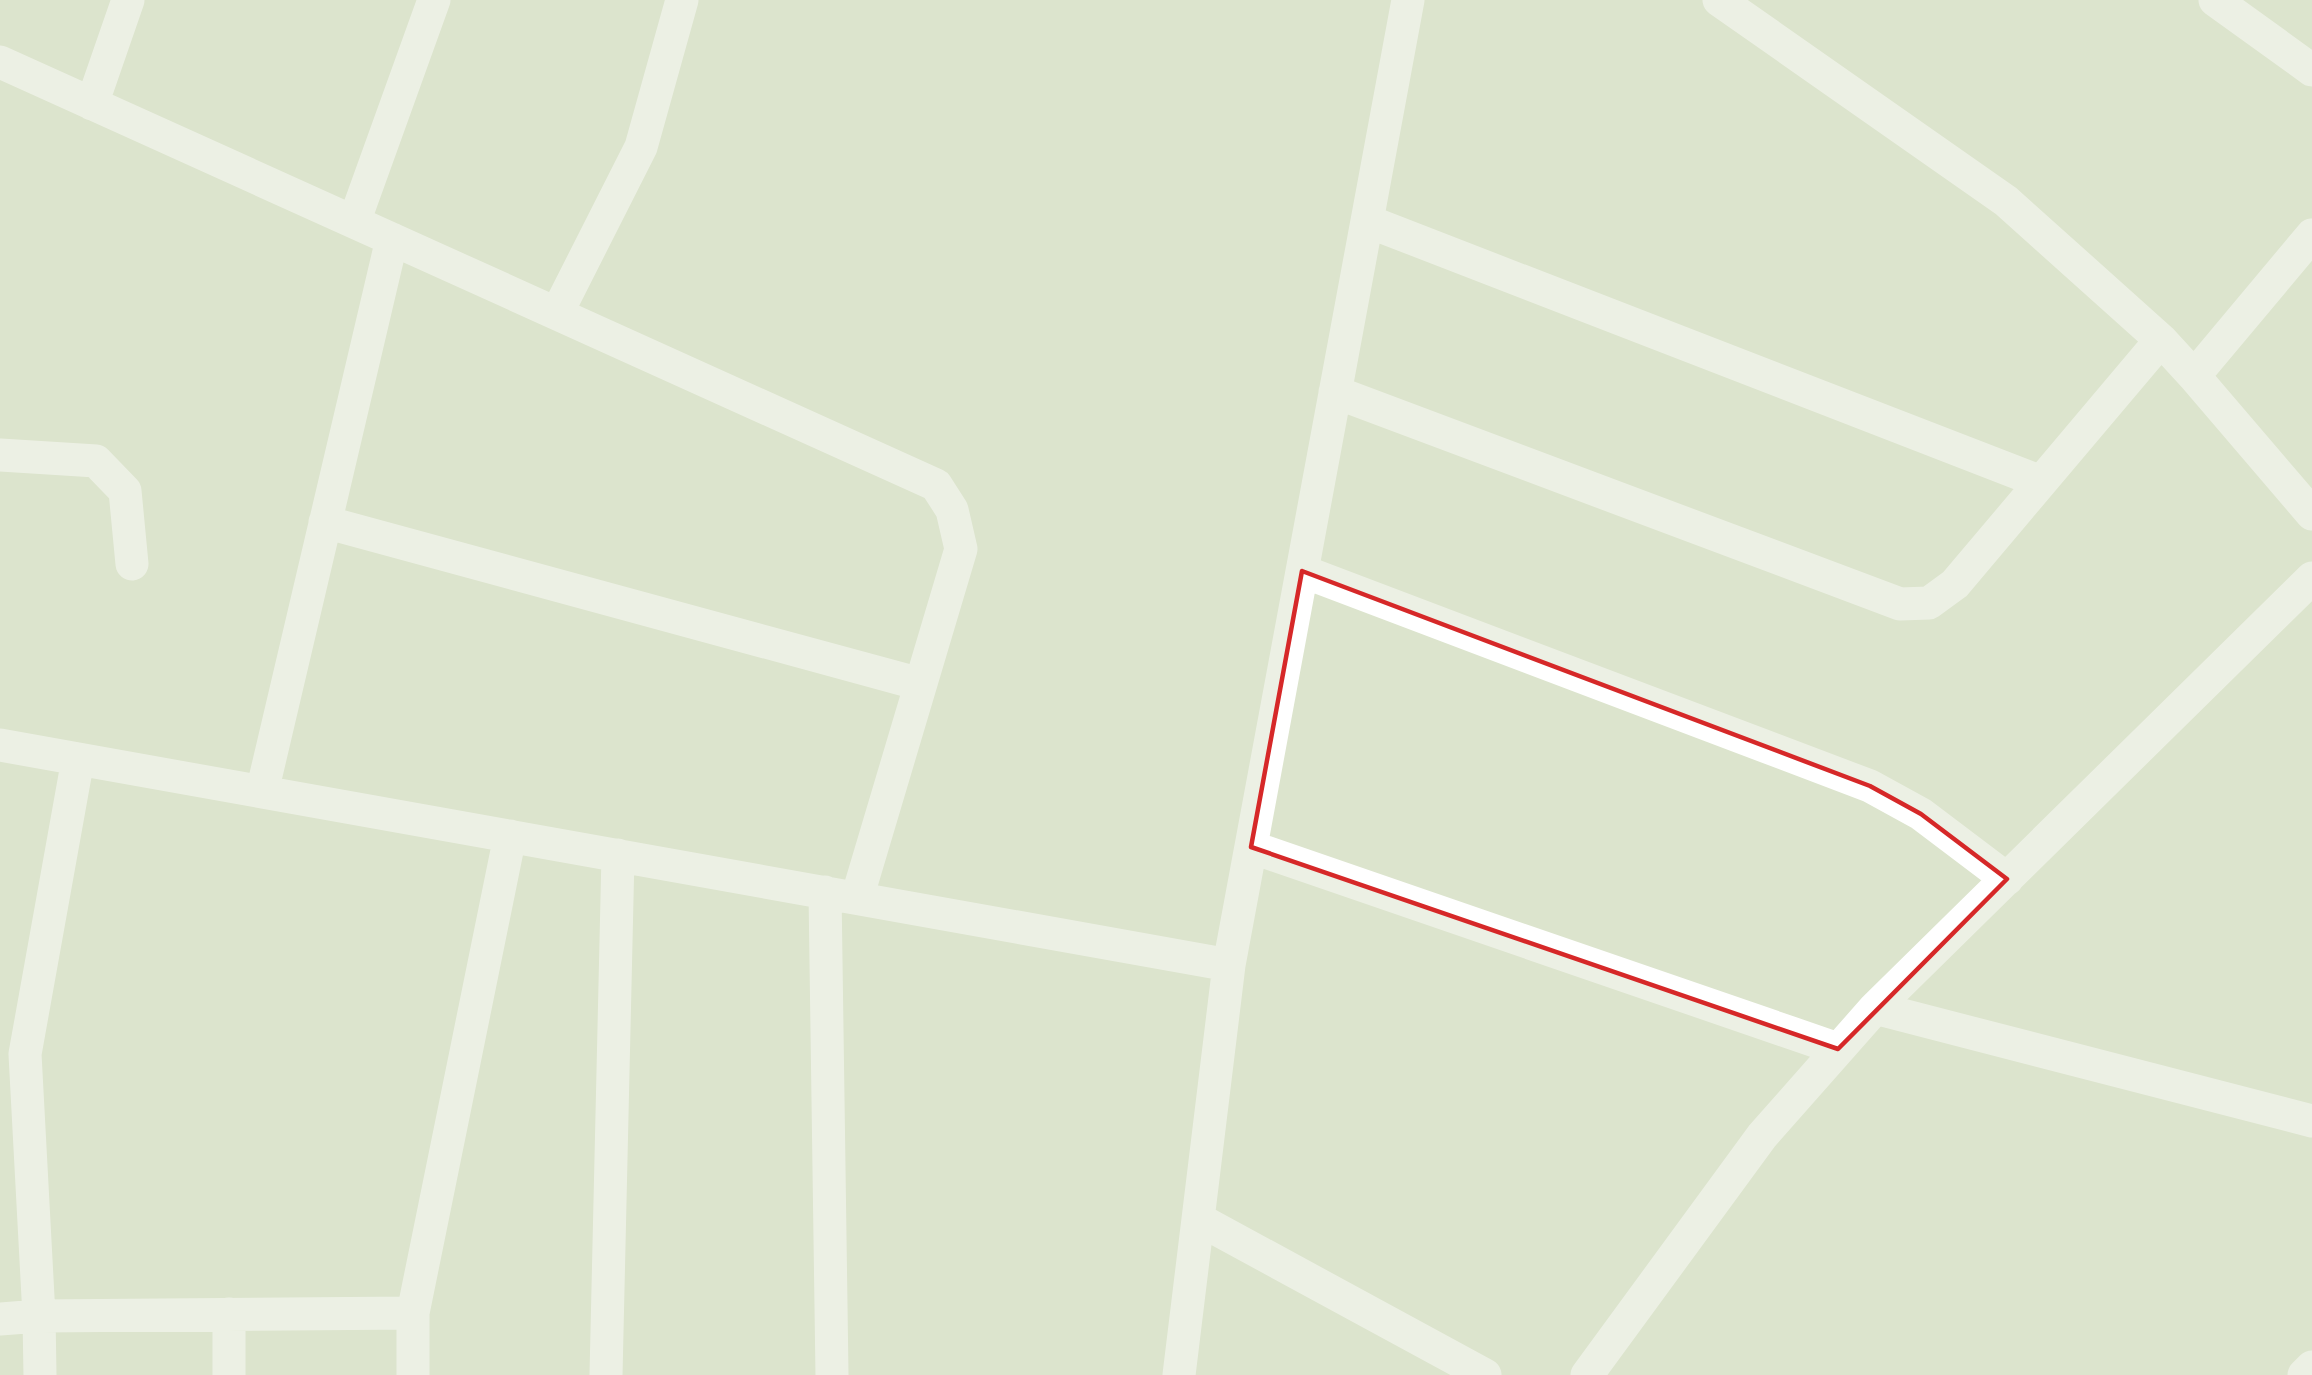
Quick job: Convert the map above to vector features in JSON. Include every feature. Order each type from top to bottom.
[{"type":"street","points":[[92,104],[128,0]]},
{"type":"street","points":[[354,222],[434,0]]},
{"type":"street","points":[[557,313],[641,147],[682,0]]},
{"type":"street","points":[[1179,1375],[1229,965],[1408,0]]},
{"type":"street","points":[[2215,0],[2312,70]]},
{"type":"street","points":[[1733,4],[2006,201],[2161,340],[2194,375],[2312,514]]},
{"type":"street","points":[[0,62],[936,485],[952,510],[961,549],[857,898]]},
{"type":"street","points":[[1367,220],[2042,482]]},
{"type":"street","points":[[2194,375],[2312,235]]},
{"type":"street","points":[[262,792],[392,239]]},
{"type":"street","points":[[1335,392],[1900,604],[1929,603],[1955,584],[2161,340]]},
{"type":"street","points":[[0,455],[96,461],[124,491],[132,564]]},
{"type":"street","points":[[325,522],[920,684]]},
{"type":"street","points":[[1302,571],[1870,786],[1921,814],[2007,879]]},
{"type":"street","points":[[1587,1375],[1762,1136],[1875,1008],[2312,578]]},
{"type":"street","points":[[0,745],[1229,965]]},
{"type":"street","points":[[40,1375],[25,1054],[78,759]]},
{"type":"street","points":[[413,1375],[413,1313],[510,836]]},
{"type":"street","points":[[1251,847],[1838,1049]]},
{"type":"street","points":[[606,1375],[618,855]]},
{"type":"street","points":[[825,892],[832,1375]]},
{"type":"street","points":[[1875,1008],[2312,1121]]},
{"type":"street","points":[[1198,1219],[1485,1375]]},
{"type":"street","points":[[0,1319],[39,1316],[413,1313]]},
{"type":"street","points":[[229,1314],[230,1375]]},
{"type":"street","points":[[2304,1375],[2312,1367]]},
{"type":"highlighted area","points":[[1302,571],[1870,786],[1921,814],[2007,879],[1838,1049],[1251,847]]}]
